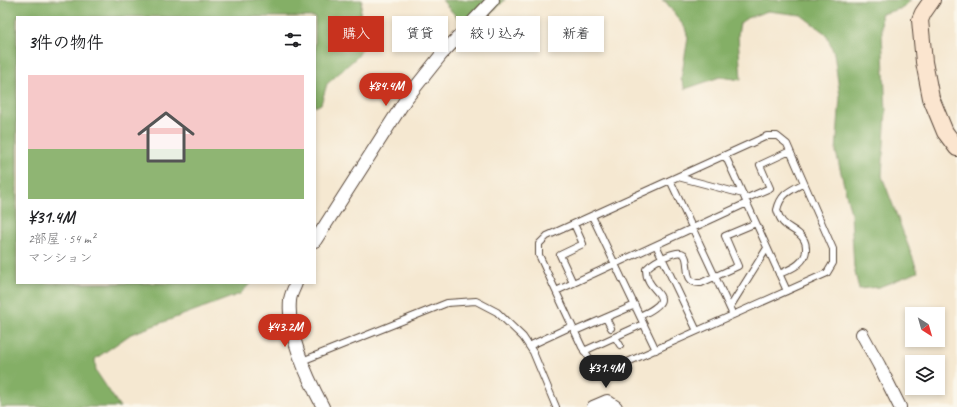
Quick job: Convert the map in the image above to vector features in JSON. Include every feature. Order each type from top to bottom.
[{"type":"street","points":[[316,239],[406,98],[441,55],[493,0]]},
{"type":"street","points":[[932,0],[920,20],[924,62],[931,98],[945,132],[957,148]]},
{"type":"street","points":[[296,284],[290,299],[290,321],[302,361],[323,407]]},
{"type":"street","points":[[862,334],[900,407]]},
{"type":"street","points":[[593,407],[607,401],[616,407]]},
{"type":"lane","points":[[767,136],[777,136],[787,144],[833,249],[833,263],[827,273],[612,369],[603,368],[592,362],[584,351],[539,255],[540,244],[547,236],[725,155],[767,136]]},
{"type":"lane","points":[[556,291],[692,228],[745,199],[770,188],[760,165],[790,151]]},
{"type":"lane","points":[[725,155],[787,291]]},
{"type":"lane","points":[[678,177],[745,199]]},
{"type":"lane","points":[[670,180],[733,315]]},
{"type":"lane","points":[[779,274],[799,264],[804,259],[806,252],[804,239],[782,223],[777,210],[782,196],[804,183]]},
{"type":"lane","points":[[592,216],[656,350]]},
{"type":"lane","points":[[640,316],[658,306],[661,300],[661,295],[652,287],[646,275],[646,269],[652,263],[676,252],[682,252],[688,263],[687,274],[690,281],[701,283],[738,266],[725,236],[756,223]]},
{"type":"lane","points":[[573,283],[560,255],[583,244],[574,224]]},
{"type":"lane","points":[[656,245],[697,331]]},
{"type":"lane","points":[[730,307],[767,248]]},
{"type":"lane","points":[[302,361],[447,304],[476,301],[497,312],[523,337],[533,352],[556,407]]},
{"type":"lane","points":[[529,346],[606,318],[635,305]]},
{"type":"lane","points":[[606,318],[611,328]]},
{"type":"lane","points":[[584,351],[643,324]]},
{"type":"lane","points":[[615,337],[620,345]]},
{"type":"green space","points":[[0,0],[362,0],[360,16],[328,16],[328,52],[360,52],[358,56],[327,84],[321,104],[316,106],[316,16],[16,16],[16,284],[250,284],[240,294],[131,334],[95,359],[96,371],[120,407],[0,407]]},
{"type":"green space","points":[[442,0],[505,0],[488,16],[456,16]]},
{"type":"green space","points":[[662,0],[911,0],[903,8],[881,14],[886,111],[882,176],[918,272],[879,287],[859,289],[854,268],[851,214],[836,152],[840,97],[834,53],[826,34],[801,15],[768,11],[747,18],[740,23],[738,35],[741,80],[720,77],[685,89],[681,79],[688,38],[685,28],[666,2]]}]
